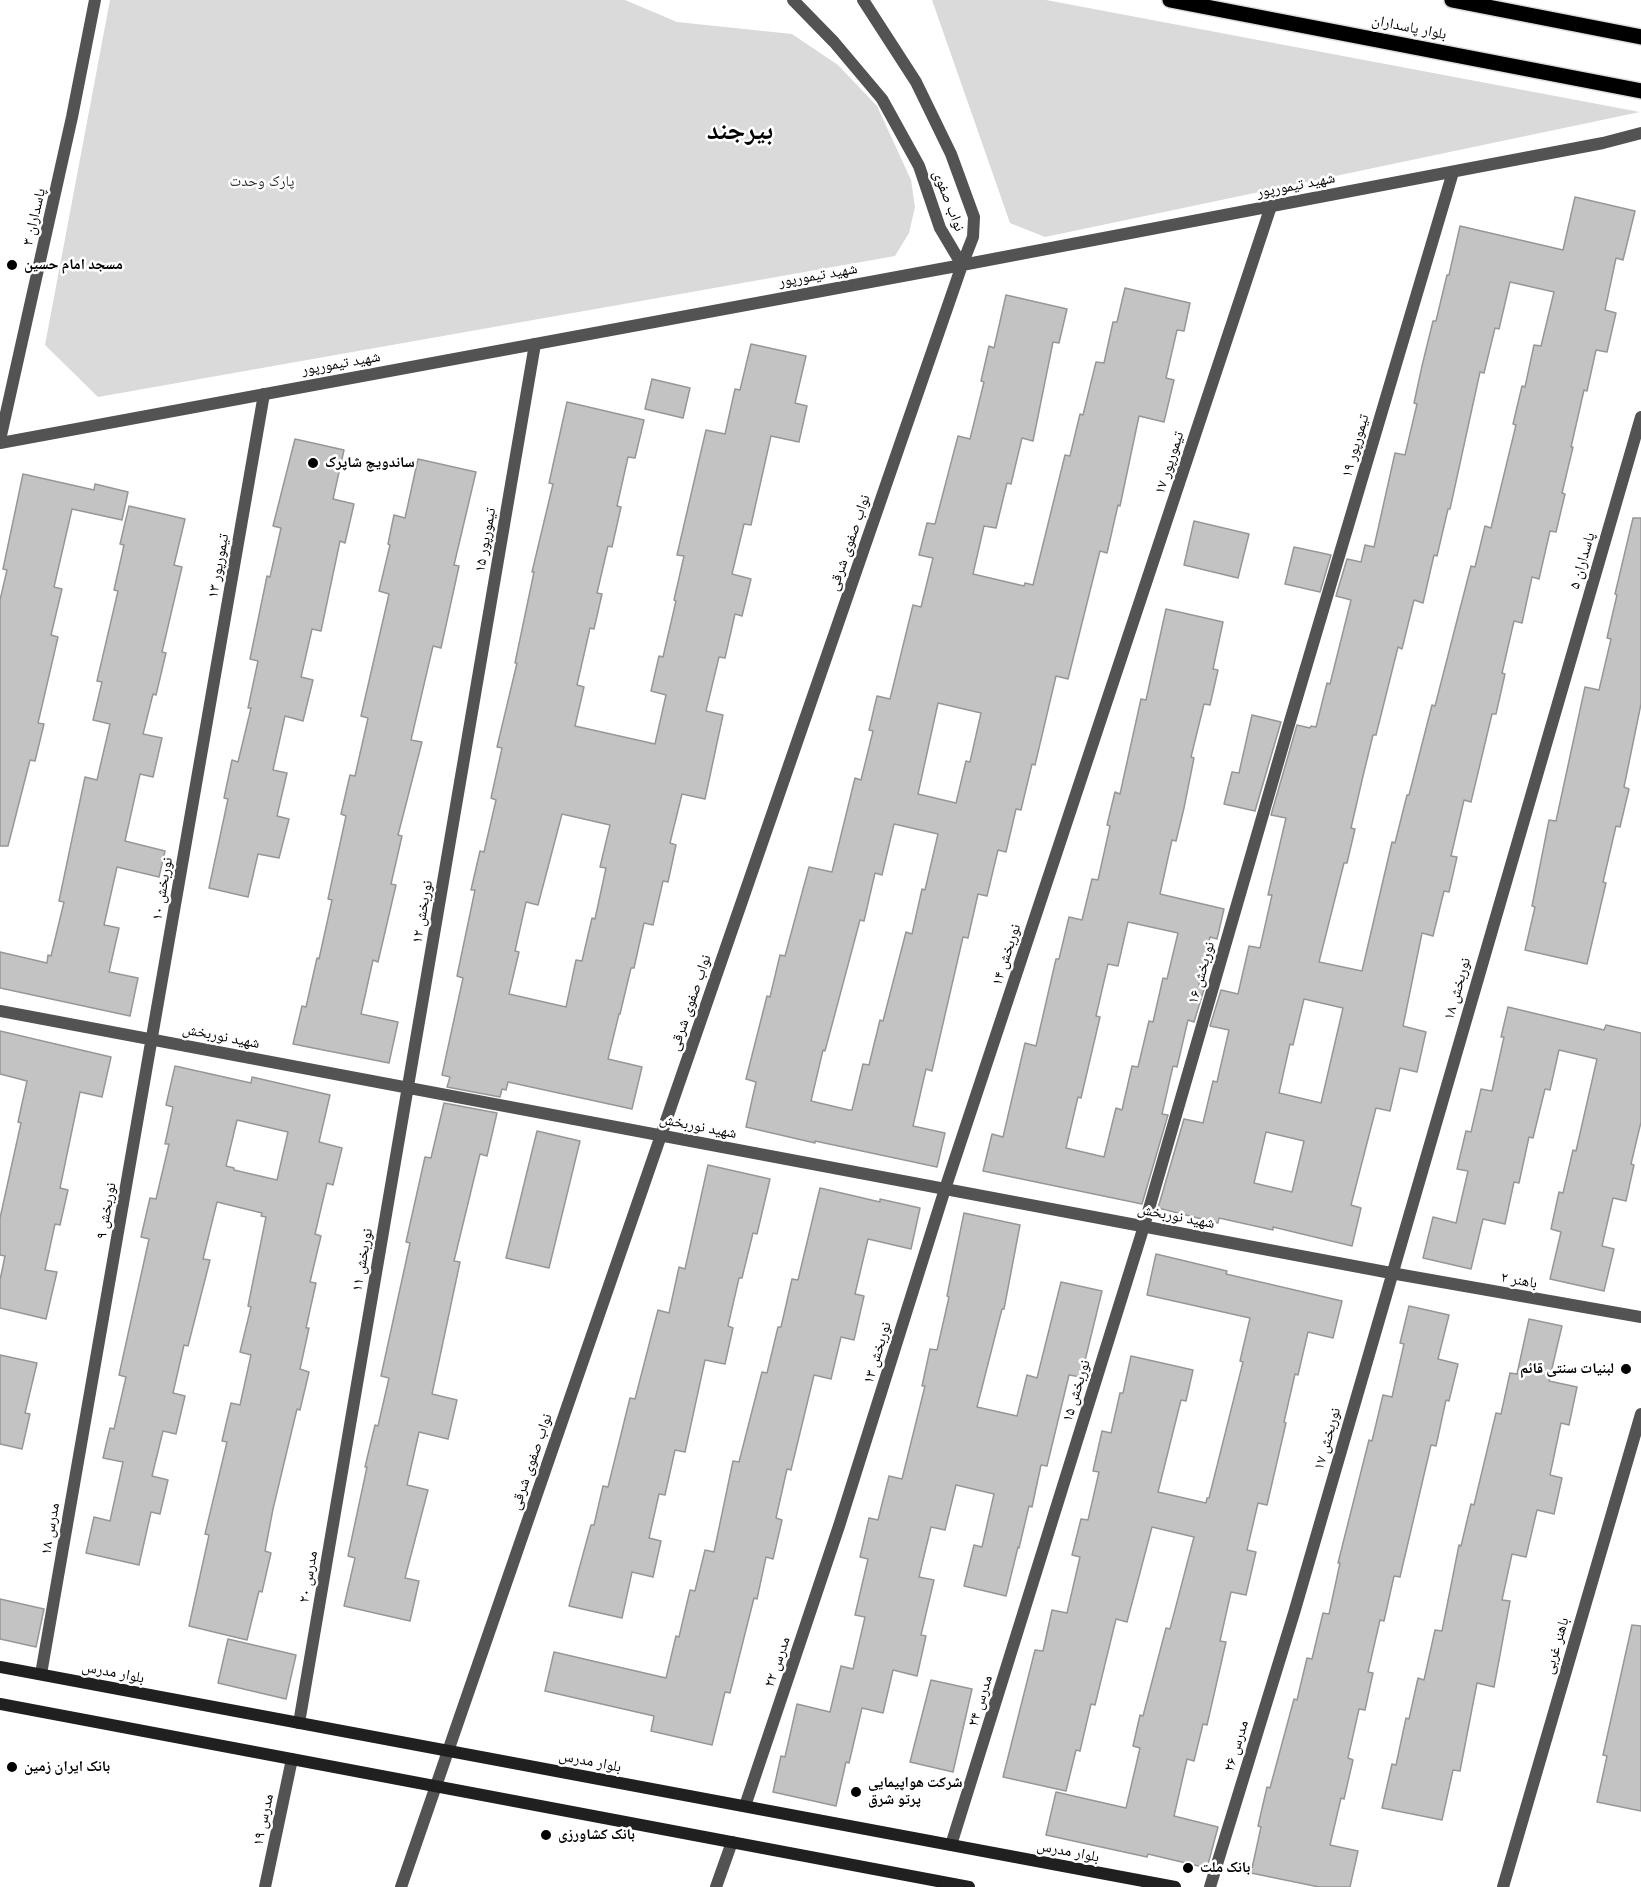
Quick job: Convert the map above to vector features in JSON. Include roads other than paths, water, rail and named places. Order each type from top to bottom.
[{"type":"main road","name":"بلوار پاسداران","points":[[1170,0],[1641,91]]},
{"type":"main road","points":[[1452,0],[1641,37]]},
{"type":"main road","name":"بلوار مدرس","points":[[0,1667],[1175,1887]]},
{"type":"main road","points":[[0,1704],[436,1785],[944,1885],[969,1887]]},
{"type":"street","name":"پاسداران ۳","points":[[0,441],[72,117],[95,0]]},
{"type":"street","name":"نواب صفوی","points":[[793,0],[834,42],[882,99],[919,166],[940,228],[962,265]]},
{"type":"street","name":"نواب صفوی","points":[[863,0],[916,82],[951,154],[963,186],[974,217],[973,237],[962,265]]},
{"type":"street","name":"شهید تیمورپور","points":[[0,441],[962,265],[1603,143],[1641,133]]},
{"type":"street","name":"تیمورپور ۱۹","points":[[1288,728],[1453,172]]},
{"type":"street","name":"تیمورپور ۱۷","points":[[1098,730],[1271,206]]},
{"type":"street","name":"نواب صفوی شرقی","points":[[401,1887],[962,265]]},
{"type":"street","name":"تیمورپور ۱۵","points":[[467,741],[535,344]]},
{"type":"street","name":"تیمورپور ۱۳","points":[[203,743],[264,394]]},
{"type":"street","name":"پاسداران ۵","points":[[1554,713],[1641,417]]},
{"type":"street","name":"نوربخش ۱۸","points":[[1391,1273],[1554,713]]},
{"type":"street","name":"نوربخش ۱۶","points":[[1144,1226],[1288,728]]},
{"type":"street","name":"نوربخش ۱۴","points":[[945,1189],[1098,730]]},
{"type":"street","name":"نوربخش ۱۲","points":[[408,1088],[467,741]]},
{"type":"street","name":"نوربخش ۱۰","points":[[152,1039],[203,743]]},
{"type":"street","name":"شهید نوربخش","points":[[0,1011],[1391,1273]]},
{"type":"street","name":"نوربخش ۹","points":[[91,1389],[152,1039]]},
{"type":"street","name":"نوربخش ۱۱","points":[[348,1436],[408,1088]]},
{"type":"street","name":"نوربخش ۱۳","points":[[839,1526],[945,1189]]},
{"type":"street","name":"نوربخش ۱۵","points":[[1039,1565],[1144,1226]]},
{"type":"street","name":"باهنر ۲","points":[[1391,1273],[1641,1317]]},
{"type":"street","name":"نوربخش ۱۷","points":[[1294,1613],[1391,1273]]},
{"type":"street","name":"مدرس ۱۸","points":[[41,1674],[91,1389]]},
{"type":"street","name":"باهنر غربی","points":[[1503,1887],[1641,1414]]},
{"type":"street","name":"مدرس ۲۰","points":[[299,1723],[348,1436]]},
{"type":"street","name":"مدرس ۲۲","points":[[745,1806],[839,1526]]},
{"type":"street","name":"مدرس ۲۴","points":[[951,1845],[1039,1565]]},
{"type":"street","name":"مدرس ۲۶","points":[[1210,1887],[1294,1613]]},
{"type":"street","name":"مدرس ۱۹","points":[[265,1887],[292,1759]]},
{"type":"street","points":[[716,1887],[732,1842]]},
{"type":"place","name":"مسجد امام حسین","points":[[12,265]]},
{"type":"place","name":"ساندویچ شاپرک","points":[[313,463]]},
{"type":"place","name":"لبنیات سنتی قائم","points":[[1626,1369]]},
{"type":"place","name":"بانک ایران زمین","points":[[12,1767]]},
{"type":"place","name":"شرکت هواپیمایی پرتو شرق","points":[[856,1792]]},
{"type":"place","name":"بانک کشاورزی","points":[[546,1835]]},
{"type":"place","name":"بانک ملت","points":[[1188,1868]]},
{"type":"district","name":"بیرجند","points":[[740,132]]},
{"type":"park label","name":"پارک وحدت","points":[[262,182]]}]
